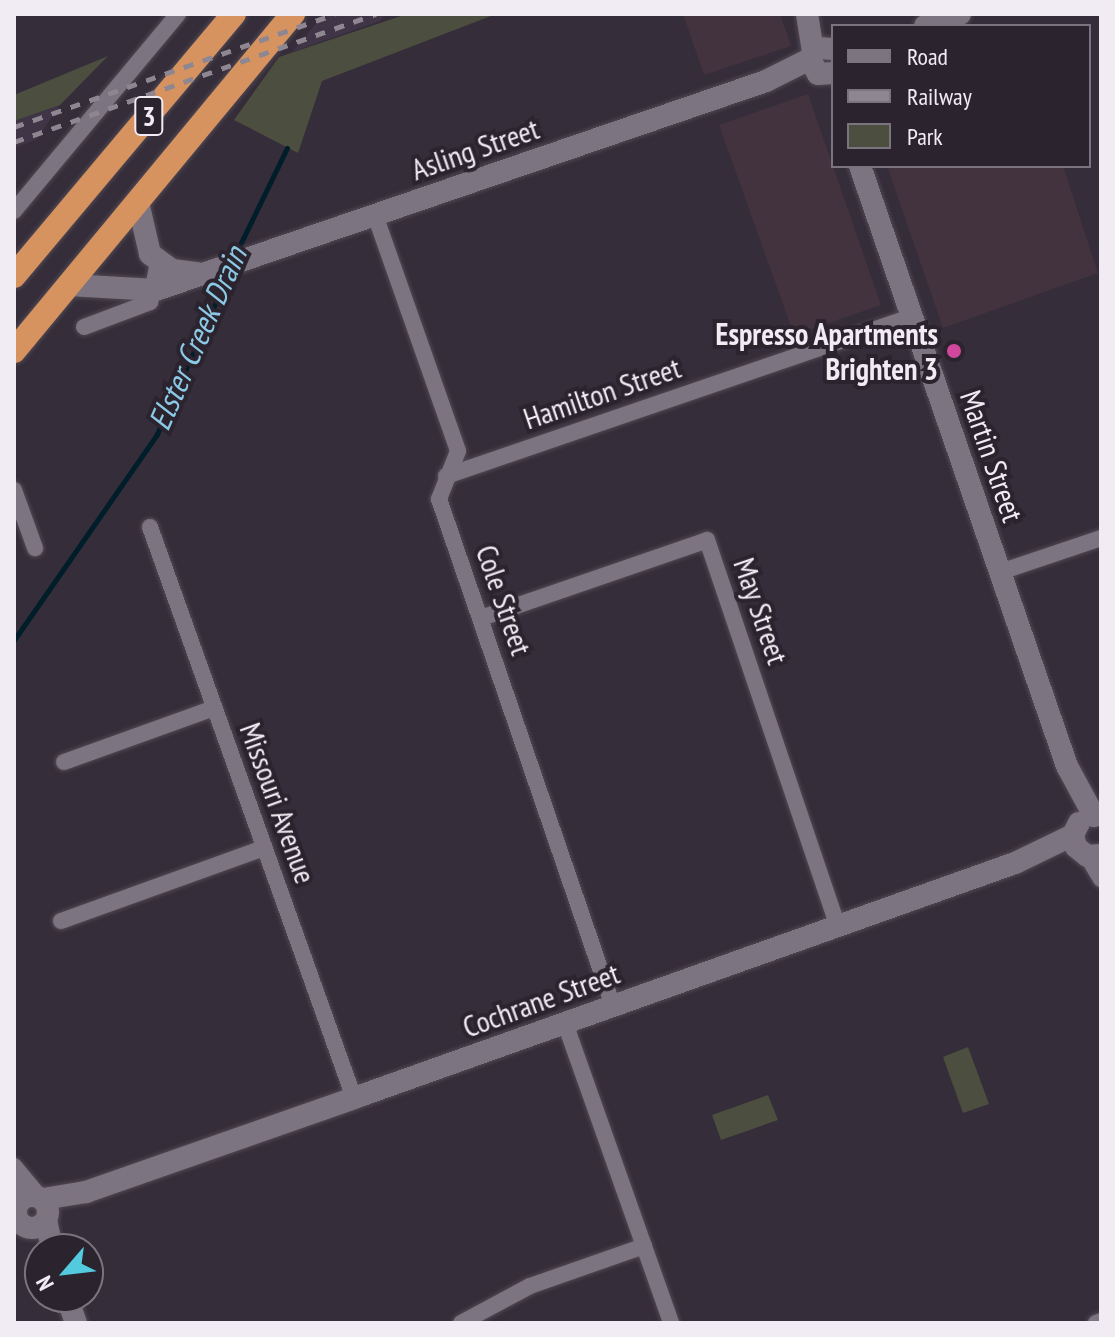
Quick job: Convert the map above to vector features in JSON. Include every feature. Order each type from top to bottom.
[{"type":"highway","name":"3","points":[[14,276],[234,14]]},
{"type":"highway","name":"3","points":[[14,351],[293,14]]},
{"type":"street","points":[[14,211],[178,14]]},
{"type":"street","points":[[808,14],[831,91]]},
{"type":"street","points":[[931,24],[960,14]]},
{"type":"street","name":"Asling Street","points":[[69,285],[156,290],[821,61]]},
{"type":"street","name":"Martin Street","points":[[861,168],[1067,766],[1101,879]]},
{"type":"street","points":[[138,202],[145,244],[158,262],[172,270],[203,274]]},
{"type":"street","name":"Cole Street","points":[[375,215],[458,451],[439,499],[613,1006]]},
{"type":"street","points":[[156,290],[158,262]]},
{"type":"street","name":"Asling Street","points":[[84,327],[147,304],[156,290]]},
{"type":"street","name":"Hamilton Street","points":[[446,476],[912,316]]},
{"type":"street","points":[[14,490],[35,548]]},
{"type":"street","name":"Missouri Avenue","points":[[150,527],[354,1098]]},
{"type":"street","points":[[1000,572],[1101,538]]},
{"type":"street","name":"May Street","points":[[481,618],[707,540],[838,926]]},
{"type":"street","points":[[64,762],[214,708]]},
{"type":"street","name":"Cochrane Street","points":[[28,1211],[1088,837]]},
{"type":"street","points":[[61,921],[264,848]]},
{"type":"street","points":[[565,1023],[671,1323]]},
{"type":"street","points":[[14,1166],[38,1233]]},
{"type":"street","points":[[28,1211],[42,1233]]},
{"type":"street","points":[[461,1323],[530,1286],[644,1246]]},
{"type":"shaded area","points":[[324,14],[386,14],[380,21],[292,52]]},
{"type":"shaded area","points":[[683,14],[780,14],[791,46],[704,75]]},
{"type":"shaded area","points":[[808,94],[831,168],[834,168],[881,305],[794,335],[719,125]]},
{"type":"shaded area","points":[[60,105],[37,139],[14,148],[14,121]]},
{"type":"shaded area","points":[[888,168],[1064,168],[1098,273],[943,328]]},
{"type":"green space","points":[[407,14],[496,14],[322,81],[298,153],[234,120],[279,57]]},
{"type":"green space","points":[[108,56],[60,105],[14,121],[14,95]]},
{"type":"green space","points":[[968,1047],[989,1104],[963,1113],[943,1057]]},
{"type":"green space","points":[[768,1095],[778,1120],[721,1140],[712,1115]]},
{"type":"waterway","name":"Elster Creek Drain","points":[[235,255],[287,148]]},
{"type":"waterway","name":"Elster Creek Drain","points":[[14,640],[157,434],[229,272]]},
{"type":"railway","points":[[14,127],[335,14]]},
{"type":"railway","points":[[14,142],[376,14]]},
{"type":"place","name":"Espresso Apartments Brighten 3","points":[[954,351]]}]
